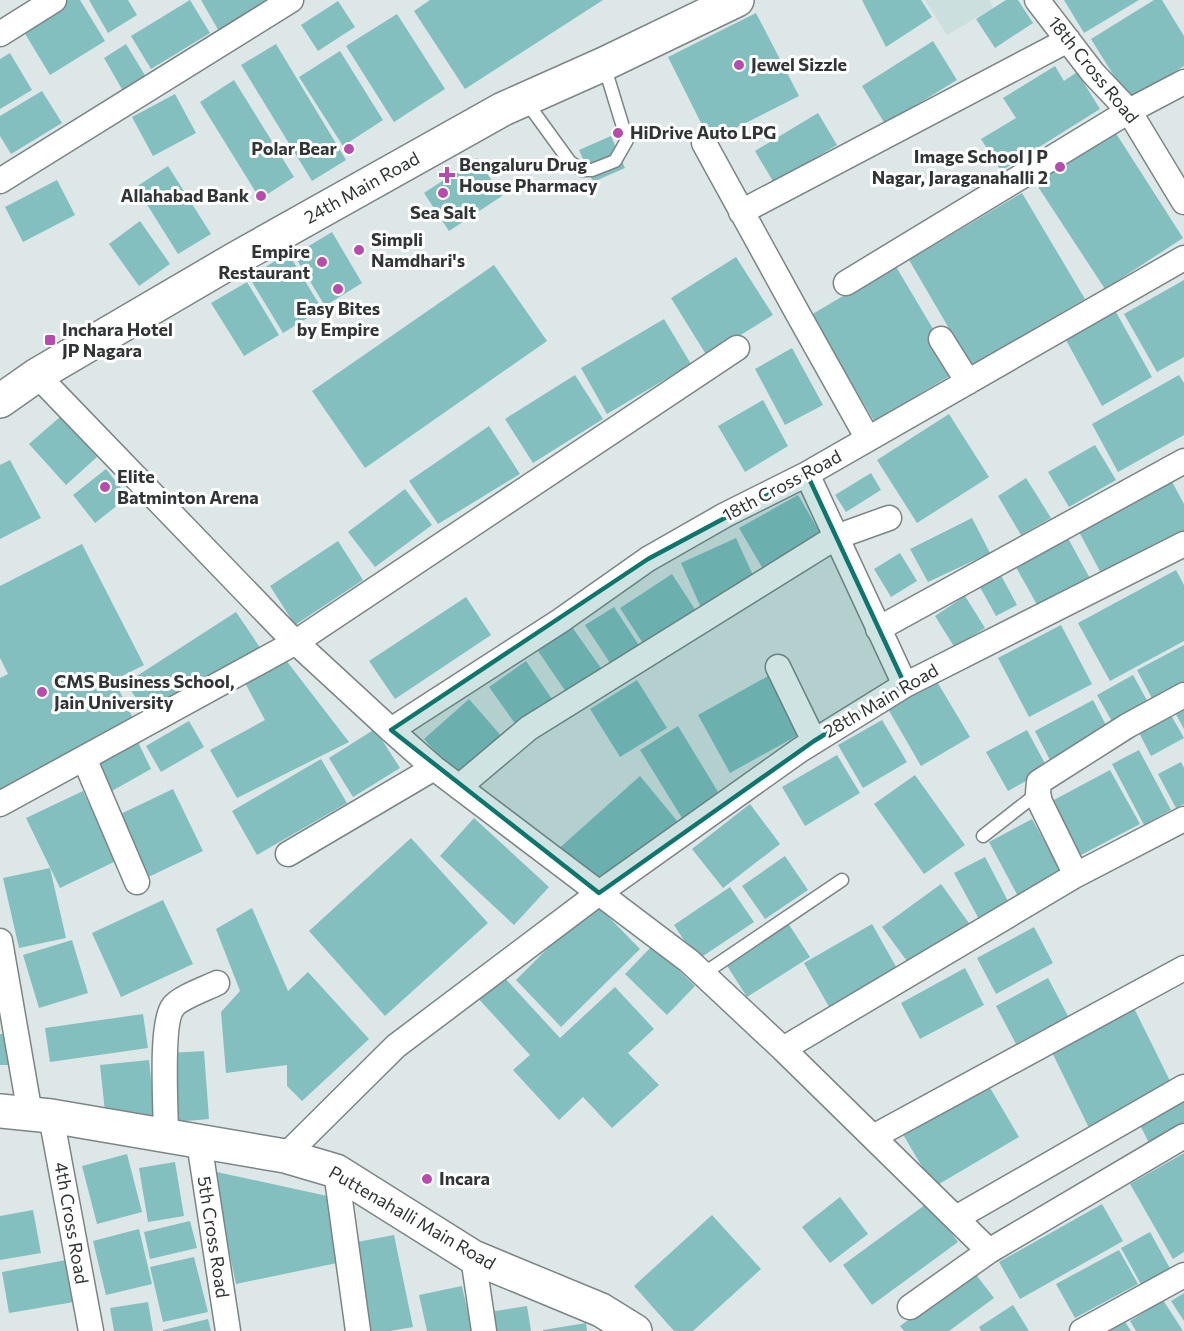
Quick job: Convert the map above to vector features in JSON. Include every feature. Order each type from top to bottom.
[{"type":"street","points":[[0,34],[54,0]]},
{"type":"street","points":[[0,181],[291,0]]},
{"type":"street","name":"24th Main Road","points":[[2,395],[237,258],[503,109],[604,64],[737,0]]},
{"type":"street","name":"18th Cross Road","points":[[1037,0],[1093,73],[1130,111],[1184,202]]},
{"type":"street","points":[[741,212],[1068,40]]},
{"type":"street","points":[[846,283],[1130,111],[1184,82]]},
{"type":"street","points":[[704,143],[868,439]]},
{"type":"street","name":"18th Cross Road","points":[[391,730],[560,621],[648,559],[725,515],[807,474],[1184,258]]},
{"type":"street","points":[[941,339],[968,382]]},
{"type":"street","points":[[0,804],[296,642],[737,348]]},
{"type":"street","points":[[37,375],[296,642],[391,730],[434,768],[703,974],[989,1251]]},
{"type":"street","points":[[878,628],[1184,461]]},
{"type":"street","points":[[807,474],[904,685]]},
{"type":"street","points":[[459,786],[529,728],[836,537],[889,518]]},
{"type":"street","name":"28th Main Road","points":[[285,1156],[396,1046],[599,893],[814,741],[904,685],[1184,544]]},
{"type":"street","points":[[778,667],[814,741]]},
{"type":"street","points":[[1076,874],[1040,802],[1039,782],[1127,726],[1184,695]]},
{"type":"street","points":[[84,758],[137,882]]},
{"type":"street","points":[[288,854],[434,768]]},
{"type":"street","points":[[783,1049],[1076,874],[1184,819]]},
{"type":"street","name":"4th Cross Road","points":[[0,941],[27,1114],[91,1331]]},
{"type":"street","points":[[873,1137],[1184,968]]},
{"type":"street","points":[[166,1136],[166,1034],[169,1014],[174,1004],[218,983]]},
{"type":"street","points":[[956,1218],[1184,1087]]},
{"type":"street","name":"Puttenahalli Main Road","points":[[27,1114],[285,1156],[336,1171],[473,1257],[602,1321],[635,1331]]},
{"type":"street","points":[[910,1306],[989,1251],[1184,1136]]},
{"type":"street","name":"5th Cross Road","points":[[199,1142],[228,1331]]},
{"type":"street","points":[[336,1171],[358,1331]]},
{"type":"street","points":[[473,1257],[484,1331]]},
{"type":"street","points":[[1082,1331],[1184,1275]]},
{"type":"lane","points":[[525,100],[570,162],[582,170],[592,170],[615,161],[627,140],[604,64]]},
{"type":"lane","points":[[983,836],[1038,793]]},
{"type":"lane","points":[[703,974],[842,880]]},
{"type":"highlighted area","points":[[807,474],[905,685],[814,741],[599,893],[391,730],[648,559]]},
{"type":"shaded area","points":[[925,0],[989,0],[993,8],[947,35]]},
{"type":"building","points":[[66,0],[80,0],[105,41],[50,75],[21,27]]},
{"type":"building","points":[[89,0],[128,0],[137,15],[108,33]]},
{"type":"building","points":[[190,0],[210,33],[151,69],[131,36]]},
{"type":"building","points":[[201,0],[269,0],[220,33]]},
{"type":"building","points":[[430,0],[603,0],[465,89],[414,11]]},
{"type":"building","points":[[862,0],[921,0],[932,17],[886,47]]},
{"type":"building","points":[[1006,0],[1018,0],[1033,23],[995,48],[976,19]]},
{"type":"building","points":[[1064,0],[1139,0],[1084,33]]},
{"type":"building","points":[[1154,0],[1162,0],[1184,36],[1184,66],[1129,100],[1091,39]]},
{"type":"building","points":[[338,1],[355,27],[318,51],[301,25]]},
{"type":"building","points":[[756,13],[799,96],[710,141],[668,57]]},
{"type":"building","points":[[397,14],[445,89],[394,122],[346,46]]},
{"type":"building","points":[[933,41],[957,80],[885,124],[862,86]]},
{"type":"building","points":[[126,44],[146,77],[123,91],[104,58]]},
{"type":"building","points":[[276,44],[346,160],[312,181],[241,65]]},
{"type":"building","points":[[340,51],[383,120],[343,146],[299,77]]},
{"type":"building","points":[[10,53],[32,90],[0,109],[0,59]]},
{"type":"building","points":[[1055,66],[1064,81],[1077,72],[1100,109],[1001,171],[981,139],[1016,118],[1003,98]]},
{"type":"building","points":[[234,80],[294,177],[260,199],[200,102]]},
{"type":"building","points":[[42,91],[62,123],[11,154],[0,136],[0,116]]},
{"type":"building","points":[[175,94],[196,133],[153,156],[132,117]]},
{"type":"building","points":[[818,113],[837,145],[774,183],[755,151]]},
{"type":"building","points":[[1110,124],[1183,238],[1105,289],[1031,176]]},
{"type":"building","points":[[611,136],[625,168],[593,182],[579,150]]},
{"type":"building","points":[[477,158],[502,196],[449,231],[424,193]]},
{"type":"building","points":[[168,166],[211,234],[178,254],[136,187]]},
{"type":"building","points":[[57,180],[75,215],[23,242],[5,207]]},
{"type":"building","points":[[1022,193],[1085,299],[971,366],[909,260]]},
{"type":"building","points":[[140,221],[170,264],[139,286],[109,244]]},
{"type":"building","points":[[332,232],[362,283],[325,306],[294,255]]},
{"type":"building","points":[[288,253],[322,309],[283,333],[249,277]]},
{"type":"building","points":[[736,257],[773,315],[707,356],[671,298]]},
{"type":"building","points":[[494,265],[547,341],[365,468],[312,391]]},
{"type":"building","points":[[895,265],[958,371],[874,421],[811,315]]},
{"type":"building","points":[[1184,280],[1184,357],[1157,372],[1124,314]]},
{"type":"building","points":[[247,282],[279,335],[244,356],[211,303]]},
{"type":"building","points":[[1116,312],[1152,377],[1102,406],[1066,340]]},
{"type":"building","points":[[664,319],[691,364],[607,414],[581,368]]},
{"type":"building","points":[[792,348],[823,405],[785,425],[755,369]]},
{"type":"building","points":[[575,375],[603,419],[533,463],[505,419]]},
{"type":"building","points":[[1179,375],[1184,383],[1184,435],[1118,472],[1092,424]]},
{"type":"building","points":[[763,400],[788,446],[745,472],[718,426]]},
{"type":"building","points":[[949,414],[989,477],[917,523],[877,460]]},
{"type":"building","points":[[61,416],[97,457],[66,485],[29,444]]},
{"type":"building","points":[[489,426],[520,474],[438,524],[409,481]]},
{"type":"building","points":[[1095,445],[1116,480],[1069,507],[1048,472]]},
{"type":"building","points":[[10,460],[41,518],[0,539],[0,465]]},
{"type":"building","points":[[106,469],[128,497],[95,523],[73,495]]},
{"type":"building","points":[[871,473],[881,490],[846,512],[835,495]]},
{"type":"building","points":[[1026,478],[1051,518],[1021,535],[998,496]]},
{"type":"building","points":[[1170,478],[1184,504],[1184,531],[1102,575],[1077,528]]},
{"type":"building","points":[[405,489],[432,525],[375,567],[348,532]]},
{"type":"building","points":[[798,495],[822,536],[763,569],[739,528]]},
{"type":"building","points":[[972,518],[990,553],[928,582],[910,549]]},
{"type":"building","points":[[1064,531],[1092,582],[1040,610],[1012,560]]},
{"type":"building","points":[[736,538],[757,584],[702,610],[681,563]]},
{"type":"building","points":[[338,541],[363,580],[295,625],[270,586]]},
{"type":"building","points":[[82,544],[144,665],[114,680],[136,724],[0,793],[0,678],[8,674],[0,658],[0,586]]},
{"type":"building","points":[[900,553],[917,581],[891,597],[874,569]]},
{"type":"building","points":[[997,568],[1017,605],[996,616],[976,580]]},
{"type":"building","points":[[1176,570],[1184,585],[1184,641],[1110,681],[1078,623]]},
{"type":"building","points":[[672,574],[698,614],[646,648],[620,608]]},
{"type":"building","points":[[965,596],[985,628],[955,648],[935,616]]},
{"type":"building","points":[[466,597],[491,635],[395,699],[369,661]]},
{"type":"building","points":[[614,607],[642,650],[614,669],[585,625]]},
{"type":"building","points":[[236,612],[261,649],[151,721],[126,683]]},
{"type":"building","points":[[1061,625],[1092,684],[1029,717],[998,658]]},
{"type":"building","points":[[572,627],[601,668],[566,692],[538,651]]},
{"type":"building","points":[[1184,645],[1184,691],[1156,706],[1137,670]]},
{"type":"building","points":[[285,659],[349,742],[237,798],[210,750],[265,720],[244,681]]},
{"type":"building","points":[[526,661],[552,699],[516,725],[489,687]]},
{"type":"building","points":[[770,675],[802,733],[730,773],[698,715]]},
{"type":"building","points":[[1133,675],[1150,706],[1114,725],[1097,695]]},
{"type":"building","points":[[637,680],[667,728],[620,757],[590,709]]},
{"type":"building","points":[[936,680],[970,737],[921,766],[888,709]]},
{"type":"building","points":[[469,699],[503,738],[458,777],[424,739]]},
{"type":"building","points":[[1093,700],[1110,733],[1052,764],[1035,731]]},
{"type":"building","points":[[1184,700],[1184,729],[1172,707]]},
{"type":"building","points":[[1167,708],[1184,738],[1151,756],[1135,725]]},
{"type":"building","points":[[882,720],[907,762],[863,788],[838,745]]},
{"type":"building","points":[[189,721],[204,747],[161,772],[146,746]]},
{"type":"building","points":[[678,726],[720,795],[682,818],[640,750]]},
{"type":"building","points":[[375,729],[400,768],[353,797],[329,758]]},
{"type":"building","points":[[1027,730],[1048,769],[1008,791],[986,752]]},
{"type":"building","points":[[138,742],[151,769],[103,796],[90,769]]},
{"type":"building","points":[[1139,750],[1171,810],[1144,825],[1112,764]]},
{"type":"building","points":[[837,755],[860,793],[805,826],[782,787]]},
{"type":"building","points":[[321,759],[347,803],[257,855],[232,811]]},
{"type":"building","points":[[1181,762],[1184,768],[1184,804],[1176,808],[1158,774]]},
{"type":"building","points":[[1110,770],[1140,824],[1081,855],[1052,801]]},
{"type":"building","points":[[915,775],[965,845],[924,874],[874,804]]},
{"type":"building","points":[[640,776],[683,828],[601,889],[555,852]]},
{"type":"building","points":[[173,789],[203,851],[140,881],[110,819]]},
{"type":"building","points":[[83,791],[116,861],[60,888],[26,818]]},
{"type":"building","points":[[750,804],[780,844],[723,888],[692,849]]},
{"type":"building","points":[[474,818],[549,887],[514,925],[440,856]]},
{"type":"building","points":[[1032,819],[1064,876],[1020,900],[989,842]]},
{"type":"building","points":[[411,838],[488,923],[385,1016],[309,931]]},
{"type":"building","points":[[785,856],[808,890],[765,919],[742,886]]},
{"type":"building","points":[[985,857],[1010,905],[980,921],[954,873]]},
{"type":"building","points":[[50,868],[66,938],[19,948],[3,878]]},
{"type":"building","points":[[941,884],[971,926],[912,968],[882,927]]},
{"type":"building","points":[[730,887],[754,922],[697,960],[674,925]]},
{"type":"building","points":[[163,900],[193,964],[121,997],[92,933]]},
{"type":"building","points":[[594,902],[640,949],[561,1027],[516,980]]},
{"type":"building","points":[[252,908],[288,991],[308,972],[369,1039],[302,1101],[287,1086],[287,1065],[226,1073],[221,1012],[240,991],[216,929]]},
{"type":"building","points":[[786,920],[810,957],[747,997],[724,961]]},
{"type":"building","points":[[872,924],[899,972],[832,1012],[804,963]]},
{"type":"building","points":[[1034,927],[1053,963],[996,994],[977,958]]},
{"type":"building","points":[[72,940],[88,993],[39,1008],[23,955]]},
{"type":"building","points":[[653,945],[695,986],[667,1015],[625,974]]},
{"type":"building","points":[[965,968],[984,1005],[920,1039],[901,1003]]},
{"type":"building","points":[[501,974],[560,1038],[615,987],[654,1029],[628,1053],[659,1085],[612,1128],[583,1097],[559,1120],[513,1070],[530,1055],[477,997]]},
{"type":"building","points":[[1048,978],[1068,1016],[1016,1044],[996,1006]]},
{"type":"building","points":[[1132,1004],[1175,1091],[1091,1132],[1048,1044]]},
{"type":"building","points":[[143,1014],[148,1048],[50,1062],[45,1028]]},
{"type":"building","points":[[0,1034],[13,1034],[14,1065],[0,1065]]},
{"type":"building","points":[[204,1051],[209,1119],[175,1122],[170,1053]]},
{"type":"building","points":[[149,1060],[155,1117],[106,1121],[100,1065]]},
{"type":"building","points":[[986,1081],[1019,1137],[934,1187],[901,1131]]},
{"type":"building","points":[[1184,1093],[1184,1128],[1150,1145],[1136,1117]]},
{"type":"building","points":[[1184,1153],[1184,1252],[1173,1259],[1130,1184]]},
{"type":"building","points":[[127,1154],[142,1212],[97,1224],[82,1166]]},
{"type":"building","points":[[175,1162],[184,1216],[148,1222],[139,1168]]},
{"type":"building","points":[[212,1171],[332,1197],[337,1263],[236,1284]]},
{"type":"building","points":[[840,1197],[868,1234],[830,1263],[802,1227]]},
{"type":"building","points":[[929,1202],[958,1242],[872,1305],[843,1265]]},
{"type":"building","points":[[1102,1204],[1123,1241],[1020,1299],[999,1262]]},
{"type":"building","points":[[33,1210],[41,1253],[0,1260],[0,1216]]},
{"type":"building","points":[[712,1215],[761,1269],[693,1331],[674,1331],[634,1286]]},
{"type":"building","points":[[190,1221],[197,1248],[150,1259],[144,1232]]},
{"type":"building","points":[[139,1229],[152,1284],[106,1295],[93,1241]]},
{"type":"building","points":[[1150,1232],[1172,1272],[1143,1288],[1121,1248]]},
{"type":"building","points":[[394,1235],[413,1327],[390,1331],[370,1331],[352,1243]]},
{"type":"building","points":[[1119,1250],[1138,1284],[1075,1318],[1056,1284]]},
{"type":"building","points":[[194,1257],[208,1312],[163,1322],[150,1267]]},
{"type":"building","points":[[66,1260],[74,1302],[9,1313],[2,1272]]},
{"type":"building","points":[[974,1272],[994,1298],[949,1331],[904,1331],[900,1326]]},
{"type":"building","points":[[462,1286],[472,1331],[427,1331],[419,1295]]},
{"type":"building","points":[[1184,1293],[1184,1321],[1171,1301]]},
{"type":"building","points":[[1163,1300],[1183,1331],[1136,1331],[1130,1321]]},
{"type":"building","points":[[148,1302],[153,1331],[114,1331],[110,1308]]},
{"type":"building","points":[[1013,1305],[1029,1331],[981,1331],[979,1327]]},
{"type":"building","points":[[527,1306],[531,1331],[492,1331],[489,1312]]},
{"type":"building","points":[[208,1319],[211,1331],[163,1331],[163,1330]]},
{"type":"building","points":[[1125,1322],[1131,1331],[1110,1331]]},
{"type":"building","points":[[586,1323],[587,1331],[543,1331],[543,1330]]},
{"type":"place","name":"Jewel Sizzle","points":[[739,65]]},
{"type":"place","name":"HiDrive Auto LPG","points":[[618,133]]},
{"type":"place","name":"Polar Bear","points":[[349,149]]},
{"type":"place","name":"Image School J P Nagar, Jaraganahalli 2","points":[[1060,167]]},
{"type":"place","name":"Bengaluru Drug House Pharmacy","points":[[447,175]]},
{"type":"place","name":"Sea Salt","points":[[443,193]]},
{"type":"place","name":"Allahabad Bank","points":[[261,196]]},
{"type":"place","name":"Simpli Namdhari's","points":[[359,250]]},
{"type":"place","name":"Empire Restaurant","points":[[322,262]]},
{"type":"place","name":"Easy Bites by Empire","points":[[338,289]]},
{"type":"place","name":"Inchara Hotel JP Nagara","points":[[50,340]]},
{"type":"place","name":"Elite Batminton Arena","points":[[105,487]]},
{"type":"place","name":"CMS Business School, Jain University","points":[[42,692]]},
{"type":"place","name":"Incara","points":[[427,1179]]}]
